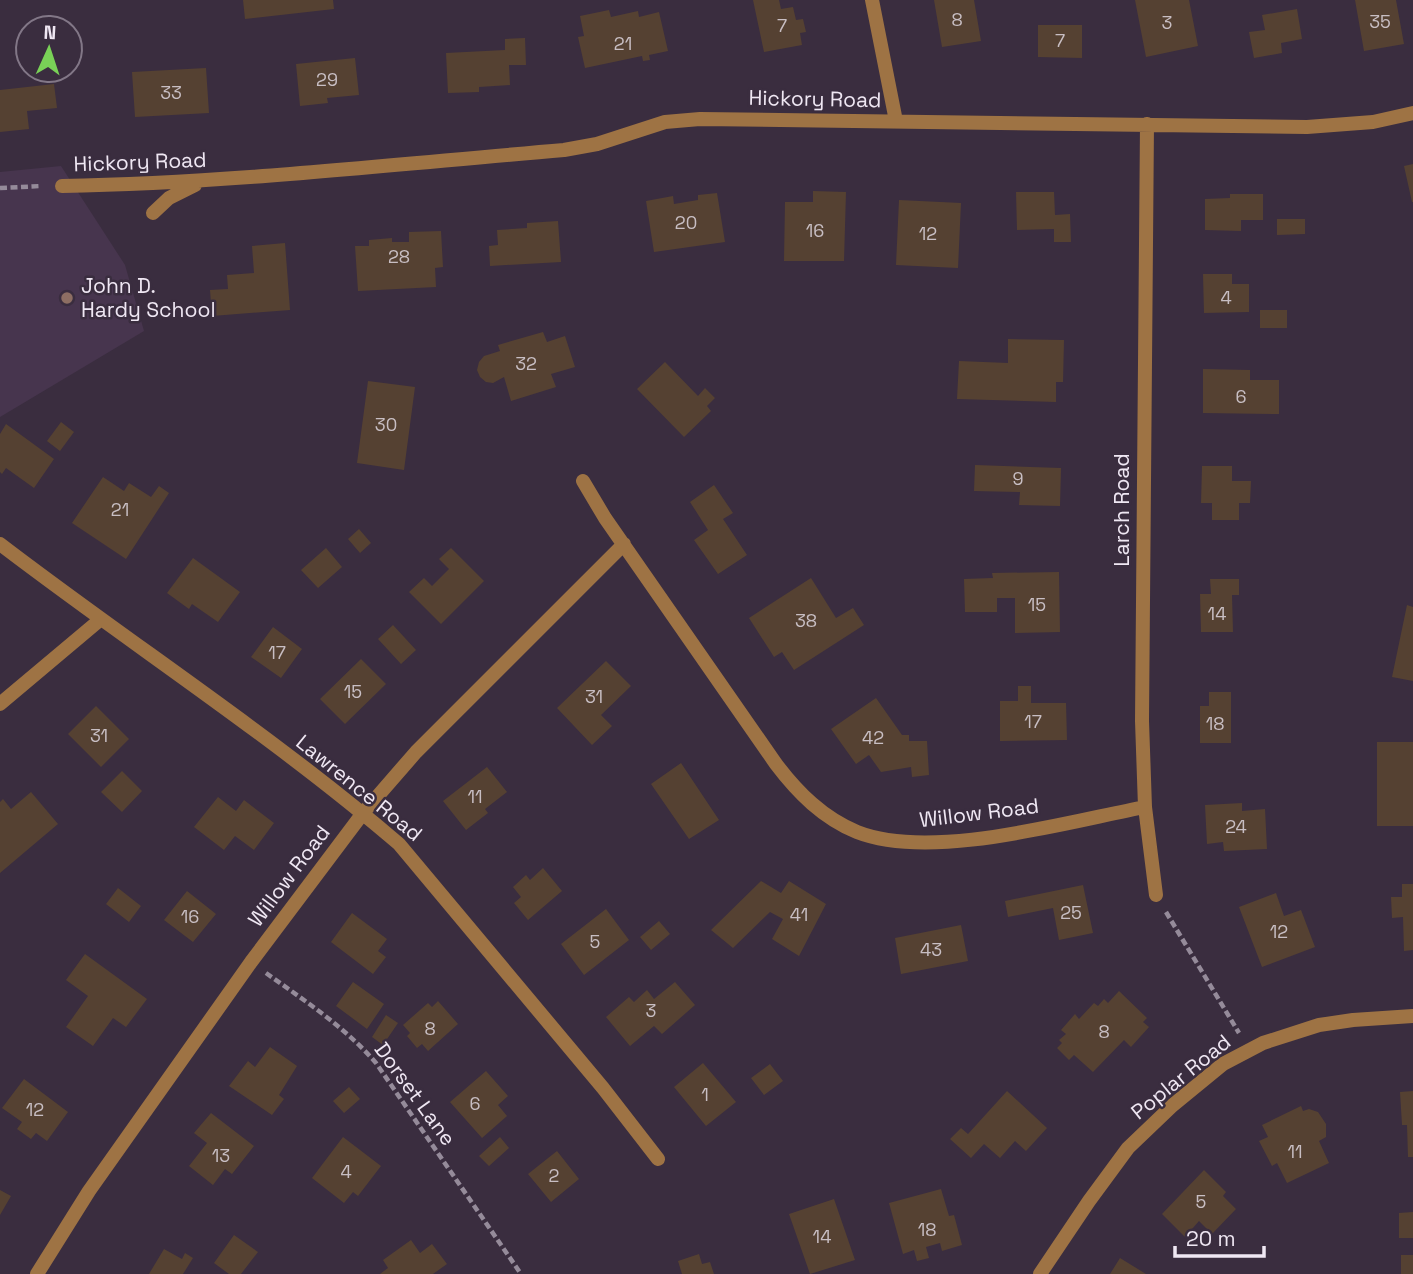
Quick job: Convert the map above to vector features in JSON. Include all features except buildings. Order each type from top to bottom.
[{"type":"street","points":[[872,0],[896,121]]},
{"type":"street","name":"Hickory Road","points":[[62,186],[220,179],[581,148],[647,127],[682,120],[1318,126],[1373,122],[1413,113]]},
{"type":"street","name":"Larch Road","points":[[1147,124],[1142,721],[1145,807],[1156,895]]},
{"type":"street","name":"Hickory Road","points":[[153,213],[180,191],[220,179]]},
{"type":"street","name":"Willow Road","points":[[583,481],[786,777],[822,813],[844,826],[868,836],[893,841],[956,841],[1145,807]]},
{"type":"street","name":"Lawrence Road","points":[[0,544],[363,813],[399,844],[595,1078],[658,1159]]},
{"type":"street","name":"Willow Road","points":[[37,1274],[89,1191],[251,962],[363,813],[416,752],[624,544]]},
{"type":"street","points":[[0,704],[101,619]]},
{"type":"street","name":"Poplar Road","points":[[1040,1274],[1088,1201],[1128,1148],[1223,1064],[1248,1049],[1284,1035],[1335,1022],[1413,1016]]},
{"type":"path","points":[[0,188],[62,186]]},
{"type":"path","points":[[1156,895],[1248,1049]]},
{"type":"path","name":"Dorset Lane","points":[[251,962],[362,1046],[521,1274]]},
{"type":"shaded area","name":"John D. Hardy School","points":[[61,166],[125,265],[144,331],[0,417],[0,172]]},
{"type":"place","name":"John D. Hardy School","points":[[67,298]]}]
